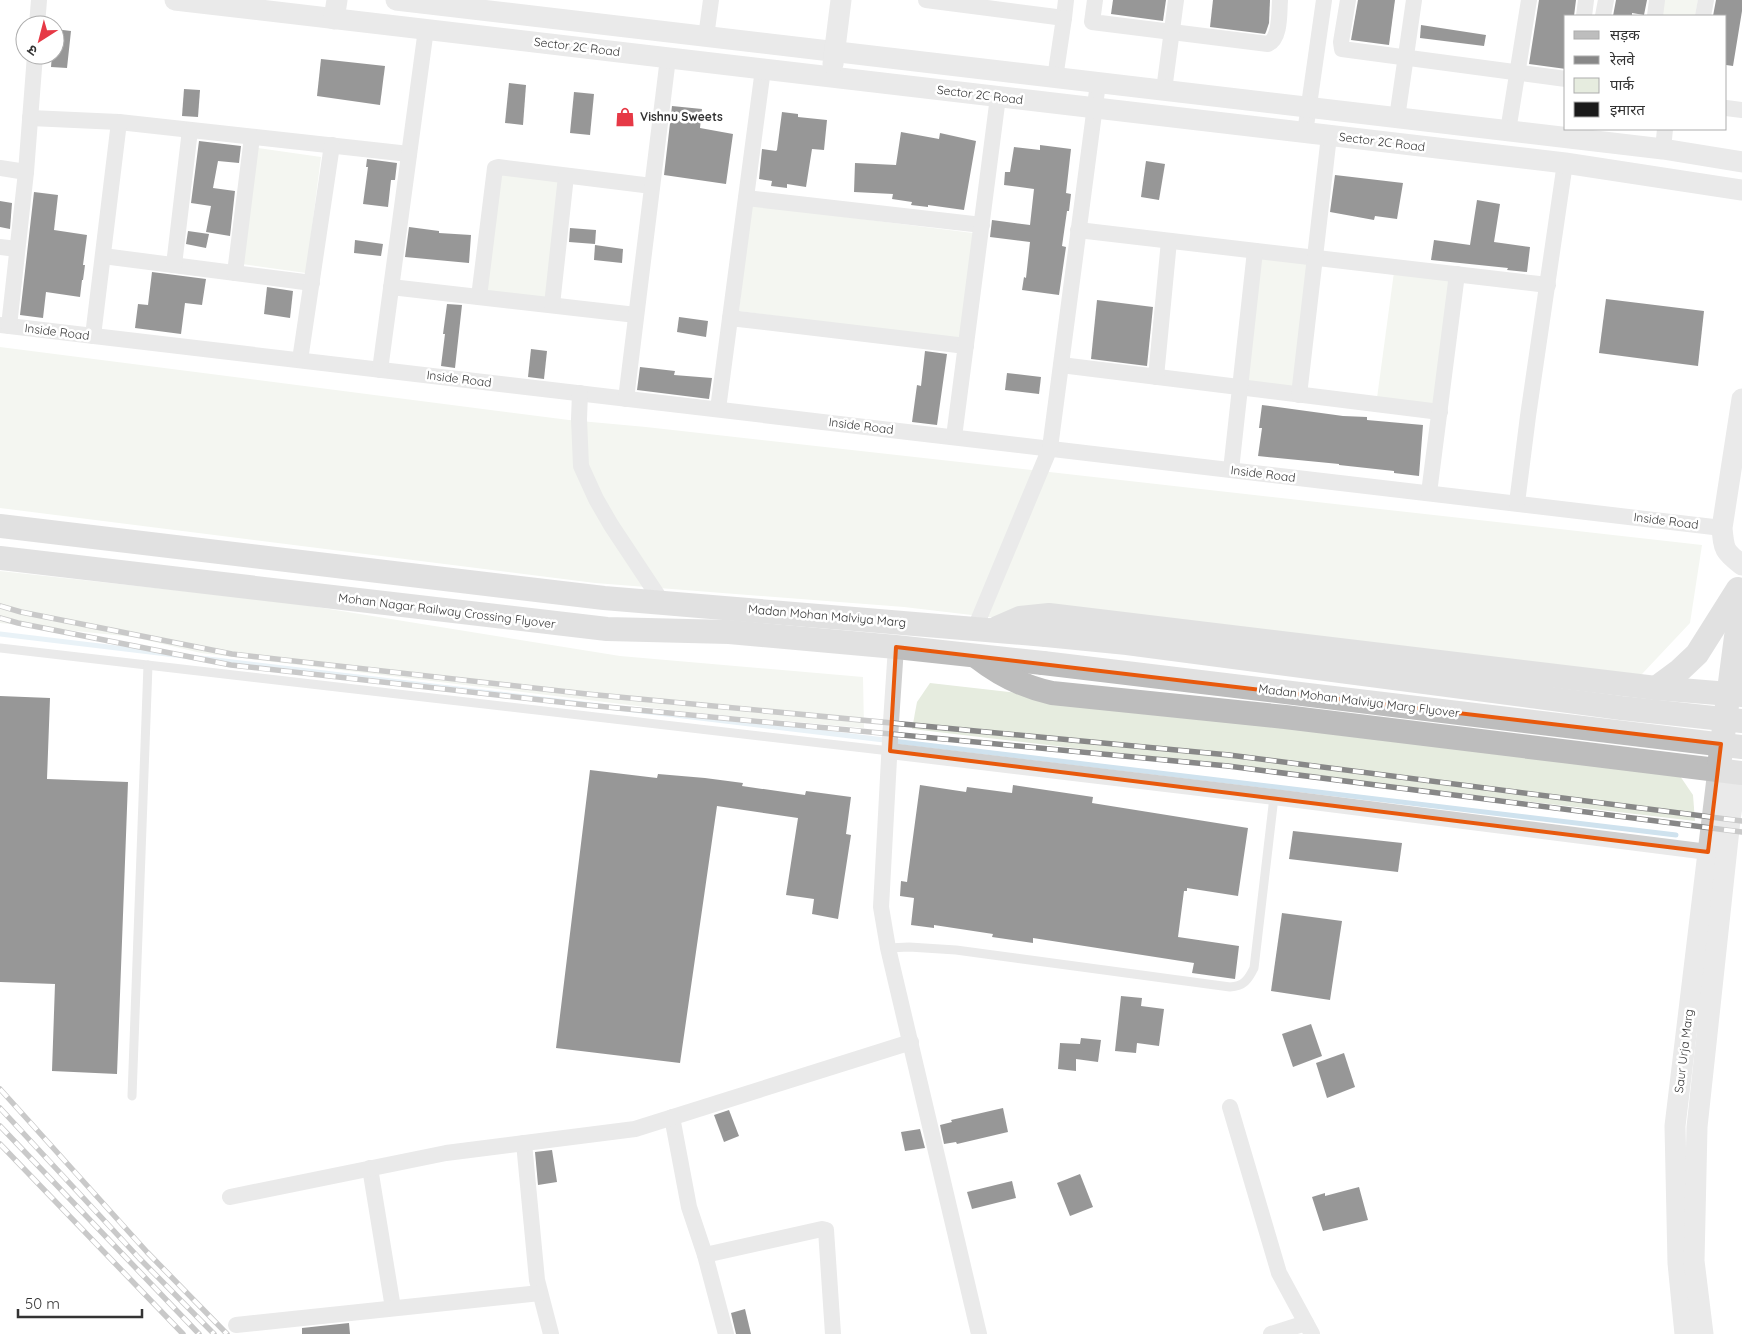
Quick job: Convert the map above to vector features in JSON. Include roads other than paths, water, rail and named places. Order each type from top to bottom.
[{"type":"main road","points":[[0,526],[604,598],[662,602]]},
{"type":"main road","name":"Mohan Nagar Railway Crossing Flyover","points":[[0,558],[607,629],[729,632],[896,647]]},
{"type":"main road","points":[[1656,688],[1679,671],[1697,654],[1742,583]]},
{"type":"main road","points":[[1732,771],[1742,591]]},
{"type":"main road","name":"Madan Mohan Malviya Marg","points":[[662,602],[984,629]]},
{"type":"main road","points":[[984,629],[1020,618],[1050,615],[1656,688],[1735,694]]},
{"type":"main road","points":[[984,629],[1127,643],[1621,708],[1742,721]]},
{"type":"main road","name":"Madan Mohan Malviya Marg","points":[[896,647],[976,656]]},
{"type":"main road","points":[[976,656],[1006,677],[1037,690],[1052,693],[1285,717],[1732,771]]},
{"type":"main road","name":"Madan Mohan Malviya Marg Flyover","points":[[976,656],[1742,747]]},
{"type":"main road","points":[[1732,771],[1742,736]]},
{"type":"street","points":[[39,15],[40,0]]},
{"type":"street","name":"Sector 2C Road","points":[[176,0],[335,9],[426,29],[460,34],[1565,163],[1742,190]]},
{"type":"street","name":"Sector 2C Road","points":[[396,0],[463,4],[592,23],[1508,131],[1664,139],[1742,162]]},
{"type":"street","points":[[706,36],[711,0]]},
{"type":"street","points":[[831,77],[841,0]]},
{"type":"street","points":[[926,0],[1064,18]]},
{"type":"street","points":[[1055,78],[1066,0]]},
{"type":"street","points":[[1095,0],[1092,22],[1268,44],[1272,42],[1276,35],[1280,0]]},
{"type":"street","points":[[1164,90],[1176,0]]},
{"type":"street","points":[[1305,132],[1324,0]]},
{"type":"street","points":[[1348,0],[1341,42],[1342,49],[1564,79]]},
{"type":"street","points":[[1397,118],[1414,0]]},
{"type":"street","points":[[1508,131],[1529,0]]},
{"type":"street","points":[[1584,15],[1586,0]]},
{"type":"street","points":[[1603,15],[1606,0]]},
{"type":"street","points":[[1654,15],[1657,0]]},
{"type":"street","points":[[1703,15],[1706,0]]},
{"type":"street","points":[[460,34],[463,4]]},
{"type":"street","points":[[589,49],[592,23]]},
{"type":"street","points":[[380,370],[426,29]]},
{"type":"street","points":[[626,399],[668,58]]},
{"type":"street","points":[[5,326],[26,172],[34,65]]},
{"type":"street","points":[[718,410],[763,69]]},
{"type":"street","points":[[984,629],[1050,448],[1098,82]]},
{"type":"street","points":[[954,437],[998,97]]},
{"type":"street","points":[[1727,108],[1742,110]]},
{"type":"street","points":[[30,118],[119,122],[409,154]]},
{"type":"street","points":[[93,336],[119,122]]},
{"type":"street","points":[[174,265],[190,130]]},
{"type":"street","points":[[1298,395],[1329,136]]},
{"type":"street","points":[[235,273],[252,137]]},
{"type":"street","points":[[300,360],[332,145]]},
{"type":"street","points":[[1517,503],[1565,163]]},
{"type":"street","points":[[0,168],[26,172]]},
{"type":"street","points":[[479,297],[495,168],[652,186]]},
{"type":"street","points":[[552,305],[566,176]]},
{"type":"street","points":[[746,198],[982,225]]},
{"type":"street","points":[[1078,230],[1548,285]]},
{"type":"street","points":[[1156,377],[1169,241]]},
{"type":"street","points":[[0,247],[17,249]]},
{"type":"street","points":[[1231,470],[1255,250]]},
{"type":"street","points":[[103,256],[312,282]]},
{"type":"street","points":[[1429,493],[1457,274]]},
{"type":"street","points":[[391,287],[636,315]]},
{"type":"street","points":[[730,318],[966,346]]},
{"type":"street","name":"Inside Road","points":[[5,326],[1722,528]]},
{"type":"street","points":[[1061,365],[1440,412]]},
{"type":"street","points":[[580,393],[581,466],[596,499],[611,525],[662,602]]},
{"type":"street","points":[[1742,399],[1722,528],[1723,541],[1727,553],[1742,565]]},
{"type":"street","points":[[896,647],[881,907],[888,948],[979,1334]]},
{"type":"street","points":[[890,749],[1708,852]]},
{"type":"street","name":"Saur Urja Marg","points":[[1685,1334],[1678,1263],[1675,1126],[1708,852],[1732,771]]},
{"type":"street","name":"Saur Urja Marg","points":[[1703,1334],[1694,1262],[1696,1127],[1729,830],[1732,771]]},
{"type":"street","points":[[230,1197],[446,1153],[635,1129],[911,1042]]},
{"type":"street","points":[[1230,1107],[1279,1273],[1309,1329],[1271,1334]]},
{"type":"street","points":[[672,1117],[689,1207],[705,1255],[726,1334]]},
{"type":"street","points":[[524,1143],[538,1280],[551,1334]]},
{"type":"street","points":[[370,1168],[393,1308]]},
{"type":"street","points":[[705,1255],[822,1229],[826,1230],[833,1334]]},
{"type":"street","points":[[236,1325],[540,1293]]},
{"type":"lane","points":[[0,648],[890,749]]},
{"type":"lane","points":[[132,1096],[148,665]]},
{"type":"lane","points":[[888,948],[909,947],[956,950],[1240,987],[1248,980],[1254,968],[1274,796]]},
{"type":"waterway","points":[[0,634],[1676,835]]},
{"type":"railway","points":[[0,606],[21,612],[232,654],[587,694],[1229,755],[1742,821]]},
{"type":"railway","points":[[0,618],[231,665],[586,705],[1228,766],[1742,832]]},
{"type":"railway","points":[[0,1089],[147,1252],[227,1334]]},
{"type":"railway","points":[[0,1108],[139,1258],[214,1334]]},
{"type":"railway","points":[[0,1126],[199,1334]]},
{"type":"railway","points":[[0,1144],[183,1334]]},
{"type":"place","name":"Vishnu Sweets","points":[[625,117]]}]
